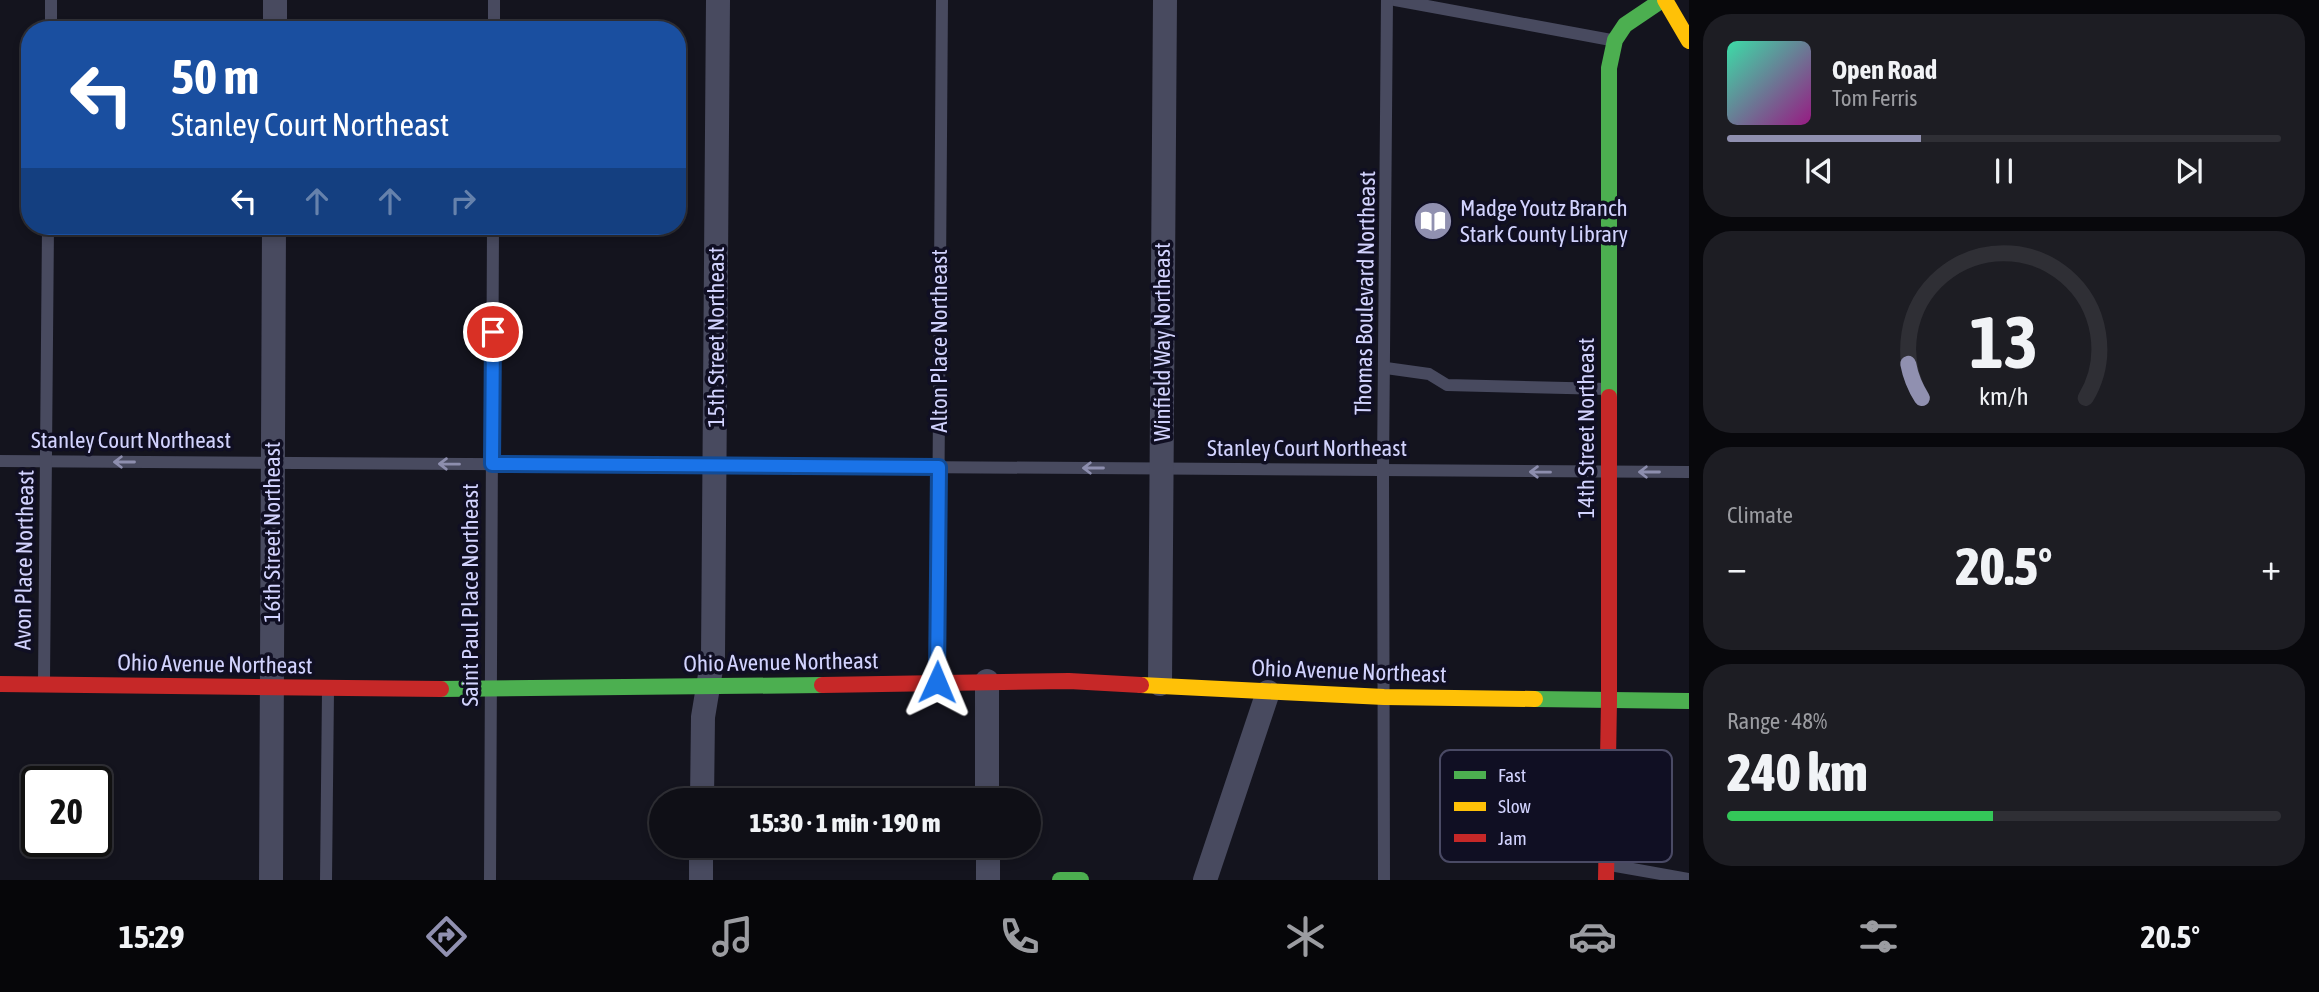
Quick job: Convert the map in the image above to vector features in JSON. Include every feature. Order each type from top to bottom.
[{"type":"street","points":[[275,0],[275,21]]},
{"type":"street","name":"15th Street Northeast","points":[[702,788],[703,718],[713,657],[718,0]]},
{"type":"street","name":"Winfield Way Northeast","points":[[1160,684],[1165,0]]},
{"type":"street","points":[[1615,40],[1625,25],[1663,0],[1689,41]]},
{"type":"street","name":"14th Street Northeast","points":[[1608,750],[1609,68],[1615,40]]},
{"type":"street","name":"16th Street Northeast","points":[[271,880],[274,235]]},
{"type":"street","points":[[987,681],[987,788]]},
{"type":"street","name":"Ohio Avenue Northeast","points":[[0,684],[491,690],[1069,681],[1384,697],[1689,701]]},
{"type":"street","points":[[1205,880],[1269,692]]},
{"type":"street","points":[[701,858],[701,880]]},
{"type":"street","points":[[988,858],[988,880]]},
{"type":"street","points":[[1060,880],[1081,880]]},
{"type":"lane","points":[[51,0],[51,21]]},
{"type":"lane","points":[[494,0],[494,21]]},
{"type":"lane","name":"Alton Place Northeast","points":[[937,682],[942,0]]},
{"type":"lane","name":"Thomas Boulevard Northeast","points":[[1384,880],[1383,470],[1387,0]]},
{"type":"lane","points":[[1395,0],[1615,40]]},
{"type":"lane","name":"Avon Place Northeast","points":[[44,685],[48,235]]},
{"type":"lane","name":"Saint Paul Place Northeast","points":[[490,880],[493,235]]},
{"type":"lane","points":[[1385,368],[1429,374],[1447,386],[1609,389]]},
{"type":"lane","name":"Stanley Court Northeast","points":[[0,461],[1689,472]]},
{"type":"lane","points":[[326,880],[328,688]]},
{"type":"lane","points":[[1606,872],[1689,879]]},
{"type":"traffic: fast","points":[[1609,397],[1609,68],[1615,40],[1625,25],[1662,0]]},
{"type":"traffic: fast","points":[[441,689],[822,685]]},
{"type":"traffic: fast","points":[[1535,699],[1689,701]]},
{"type":"traffic: fast","points":[[1060,880],[1081,880]]},
{"type":"traffic: slow","points":[[1665,0],[1689,41]]},
{"type":"traffic: slow","points":[[1141,685],[1384,697],[1535,699]]},
{"type":"traffic: jam","points":[[1608,750],[1609,397]]},
{"type":"traffic: jam","points":[[822,685],[1069,681],[1141,685]]},
{"type":"traffic: jam","points":[[0,684],[441,689]]},
{"type":"traffic: jam","points":[[1606,862],[1606,880]]},
{"type":"place","name":"Madge Youtz Branch Stark County Library","points":[[1433,221]]},
{"type":"route","points":[[493,332],[492,464],[939,467],[937,682]]}]
